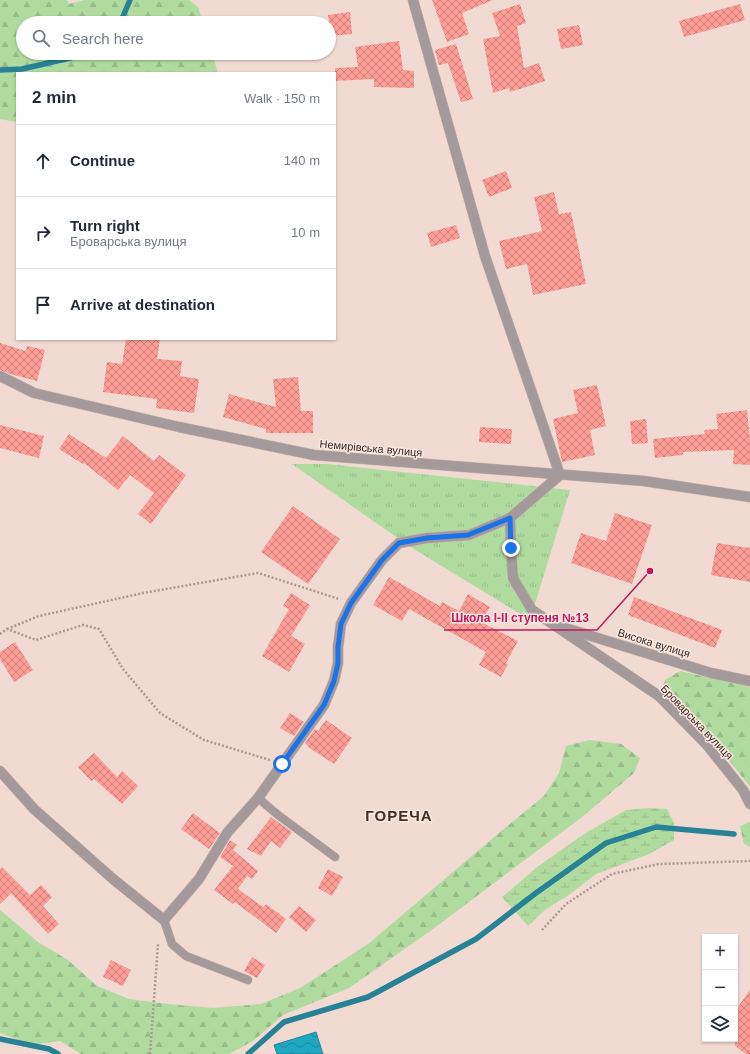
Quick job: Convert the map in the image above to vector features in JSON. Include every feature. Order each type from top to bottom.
[{"type":"street","points":[[0,770],[34,809],[113,879],[164,920],[199,879],[227,833],[258,798],[324,705],[334,681],[338,663],[338,647],[341,624],[351,603],[382,560],[399,543],[427,538],[468,535],[510,518],[560,475],[485,256],[413,0]]},
{"type":"street","name":"Немирівська вулиця","points":[[0,376],[34,393],[179,427],[314,455],[644,481],[750,497]]},
{"type":"street","name":"Броварська вулиця","points":[[510,518],[513,578],[532,610],[659,696],[707,745],[743,790],[750,804]]},
{"type":"street","name":"Висока вулиця","points":[[552,624],[711,673],[750,680]]},
{"type":"lane","points":[[258,798],[278,815],[335,857]]},
{"type":"lane","points":[[164,920],[172,944],[186,956],[248,980]]},
{"type":"path","points":[[0,634],[7,629],[39,616],[143,592],[258,573],[351,603]]},
{"type":"path","points":[[7,629],[36,640],[83,625],[99,629],[123,669],[160,713],[204,740],[282,764]]},
{"type":"path","points":[[542,930],[566,904],[612,874],[659,864],[750,860]]},
{"type":"path","points":[[150,1054],[157,946],[164,920]]},
{"type":"green space","points":[[0,0],[67,0],[69,4],[85,0],[189,0],[198,7],[201,16],[16,16],[16,60],[214,60],[218,72],[16,72],[16,122],[0,119]]},
{"type":"green space","points":[[292,464],[327,464],[570,490],[530,620],[409,546]]},
{"type":"green space","points":[[680,671],[750,687],[750,787],[722,751],[662,689],[665,680]]},
{"type":"green space","points":[[589,740],[621,744],[640,758],[634,773],[582,817],[433,929],[349,988],[283,1015],[253,1041],[229,1054],[81,1054],[60,1041],[32,1045],[0,1033],[0,910],[38,942],[68,960],[97,986],[129,999],[213,1008],[261,1004],[300,988],[368,944],[544,796],[559,773],[566,746]]},
{"type":"green space","points":[[650,808],[667,809],[674,823],[674,840],[649,854],[596,874],[570,894],[545,910],[528,926],[502,897],[536,868],[584,834],[626,810]]},
{"type":"green space","points":[[750,822],[750,847],[744,844],[740,826]]},
{"type":"water","points":[[316,1032],[323,1054],[277,1054],[274,1045]]},
{"type":"building","points":[[432,0],[493,0],[462,13],[469,34],[447,42]]},
{"type":"building","points":[[520,4],[526,23],[517,26],[524,68],[539,63],[545,81],[510,92],[509,88],[493,93],[483,39],[500,36],[492,13]]},
{"type":"building","points":[[740,4],[745,20],[684,37],[679,21]]},
{"type":"building","points":[[350,12],[352,34],[336,36],[336,16],[328,15]]},
{"type":"building","points":[[579,25],[583,45],[561,49],[557,29]]},
{"type":"building","points":[[399,41],[403,70],[414,71],[414,88],[374,87],[374,79],[336,81],[335,68],[358,67],[355,47]]},
{"type":"building","points":[[456,44],[473,99],[461,102],[448,63],[439,65],[435,50]]},
{"type":"building","points":[[506,171],[512,188],[489,197],[482,180]]},
{"type":"building","points":[[554,192],[559,214],[571,212],[586,284],[533,295],[527,264],[506,269],[499,241],[542,231],[534,197]]},
{"type":"building","points":[[456,225],[460,238],[431,247],[427,233]]},
{"type":"building","points":[[126,340],[160,340],[157,359],[182,361],[180,376],[199,379],[194,413],[156,408],[157,399],[103,392],[107,362],[122,364]]},
{"type":"building","points":[[0,343],[26,351],[27,346],[45,350],[37,381],[0,370]]},
{"type":"building","points":[[298,377],[301,411],[313,411],[313,433],[266,433],[266,429],[223,417],[229,394],[276,407],[273,379]]},
{"type":"building","points":[[597,385],[606,426],[590,430],[595,455],[562,462],[553,419],[578,413],[573,390]]},
{"type":"building","points":[[747,410],[750,440],[750,465],[733,464],[734,450],[683,452],[683,455],[655,458],[653,439],[705,434],[704,430],[718,429],[716,414]]},
{"type":"building","points":[[646,419],[648,443],[632,444],[630,421]]},
{"type":"building","points":[[0,425],[44,436],[39,458],[0,448]]},
{"type":"building","points":[[480,427],[512,429],[511,444],[479,442]]},
{"type":"building","points":[[69,434],[106,458],[123,436],[154,461],[159,455],[186,475],[151,524],[138,514],[154,493],[130,475],[118,490],[84,463],[83,464],[59,449]]},
{"type":"building","points":[[293,506],[340,539],[308,584],[261,552]]},
{"type":"building","points":[[615,513],[652,525],[632,584],[571,563],[581,533],[606,541]]},
{"type":"building","points":[[717,543],[750,548],[750,582],[711,575]]},
{"type":"building","points":[[389,577],[440,606],[442,602],[459,611],[468,594],[490,607],[481,622],[518,641],[506,663],[508,664],[501,677],[479,665],[486,652],[409,609],[402,621],[373,605]]},
{"type":"building","points":[[291,593],[310,605],[291,636],[305,644],[289,672],[262,656],[289,609],[283,606]]},
{"type":"building","points":[[634,597],[722,630],[715,648],[628,615]]},
{"type":"building","points":[[15,642],[33,670],[14,682],[0,659],[0,652]]},
{"type":"building","points":[[290,713],[304,722],[294,736],[280,728]]},
{"type":"building","points":[[326,720],[352,738],[334,764],[308,747],[305,743],[315,729],[318,731]]},
{"type":"building","points":[[94,753],[117,777],[122,771],[138,786],[122,804],[94,779],[91,781],[78,767]]},
{"type":"building","points":[[193,813],[220,833],[209,849],[181,829]]},
{"type":"building","points":[[271,817],[292,832],[280,848],[271,841],[261,856],[247,849]]},
{"type":"building","points":[[230,840],[237,845],[233,850],[258,871],[252,879],[247,876],[238,889],[263,907],[266,904],[286,919],[276,933],[235,902],[233,904],[214,890],[233,866],[220,857]]},
{"type":"building","points":[[2,867],[30,895],[41,885],[52,897],[43,906],[59,924],[48,934],[11,893],[0,904],[0,869]]},
{"type":"building","points":[[328,869],[343,877],[332,896],[318,888]]},
{"type":"building","points":[[299,906],[316,920],[306,932],[289,917]]},
{"type":"building","points":[[252,957],[265,965],[257,978],[244,971]]},
{"type":"building","points":[[111,960],[131,970],[123,986],[103,977]]},
{"type":"building","points":[[750,990],[750,1054],[746,1054],[735,1046],[735,1042],[738,1042],[738,1007]]},
{"type":"waterway","points":[[123,16],[130,0]]},
{"type":"waterway","points":[[0,70],[22,69],[61,60]]},
{"type":"waterway","points":[[248,1054],[284,1022],[368,997],[476,939],[536,893],[606,843],[656,827],[734,834]]},
{"type":"waterway","points":[[0,1039],[49,1049],[58,1054]]},
{"type":"place","name":"Школа I-II ступеня №13","points":[[650,571]]},
{"type":"district","name":"ГОРЕЧА","points":[[399,815]]},
{"type":"route","points":[[282,764],[324,705],[334,681],[338,663],[338,647],[341,624],[351,603],[382,560],[399,543],[427,538],[468,535],[510,518],[511,548]]}]
